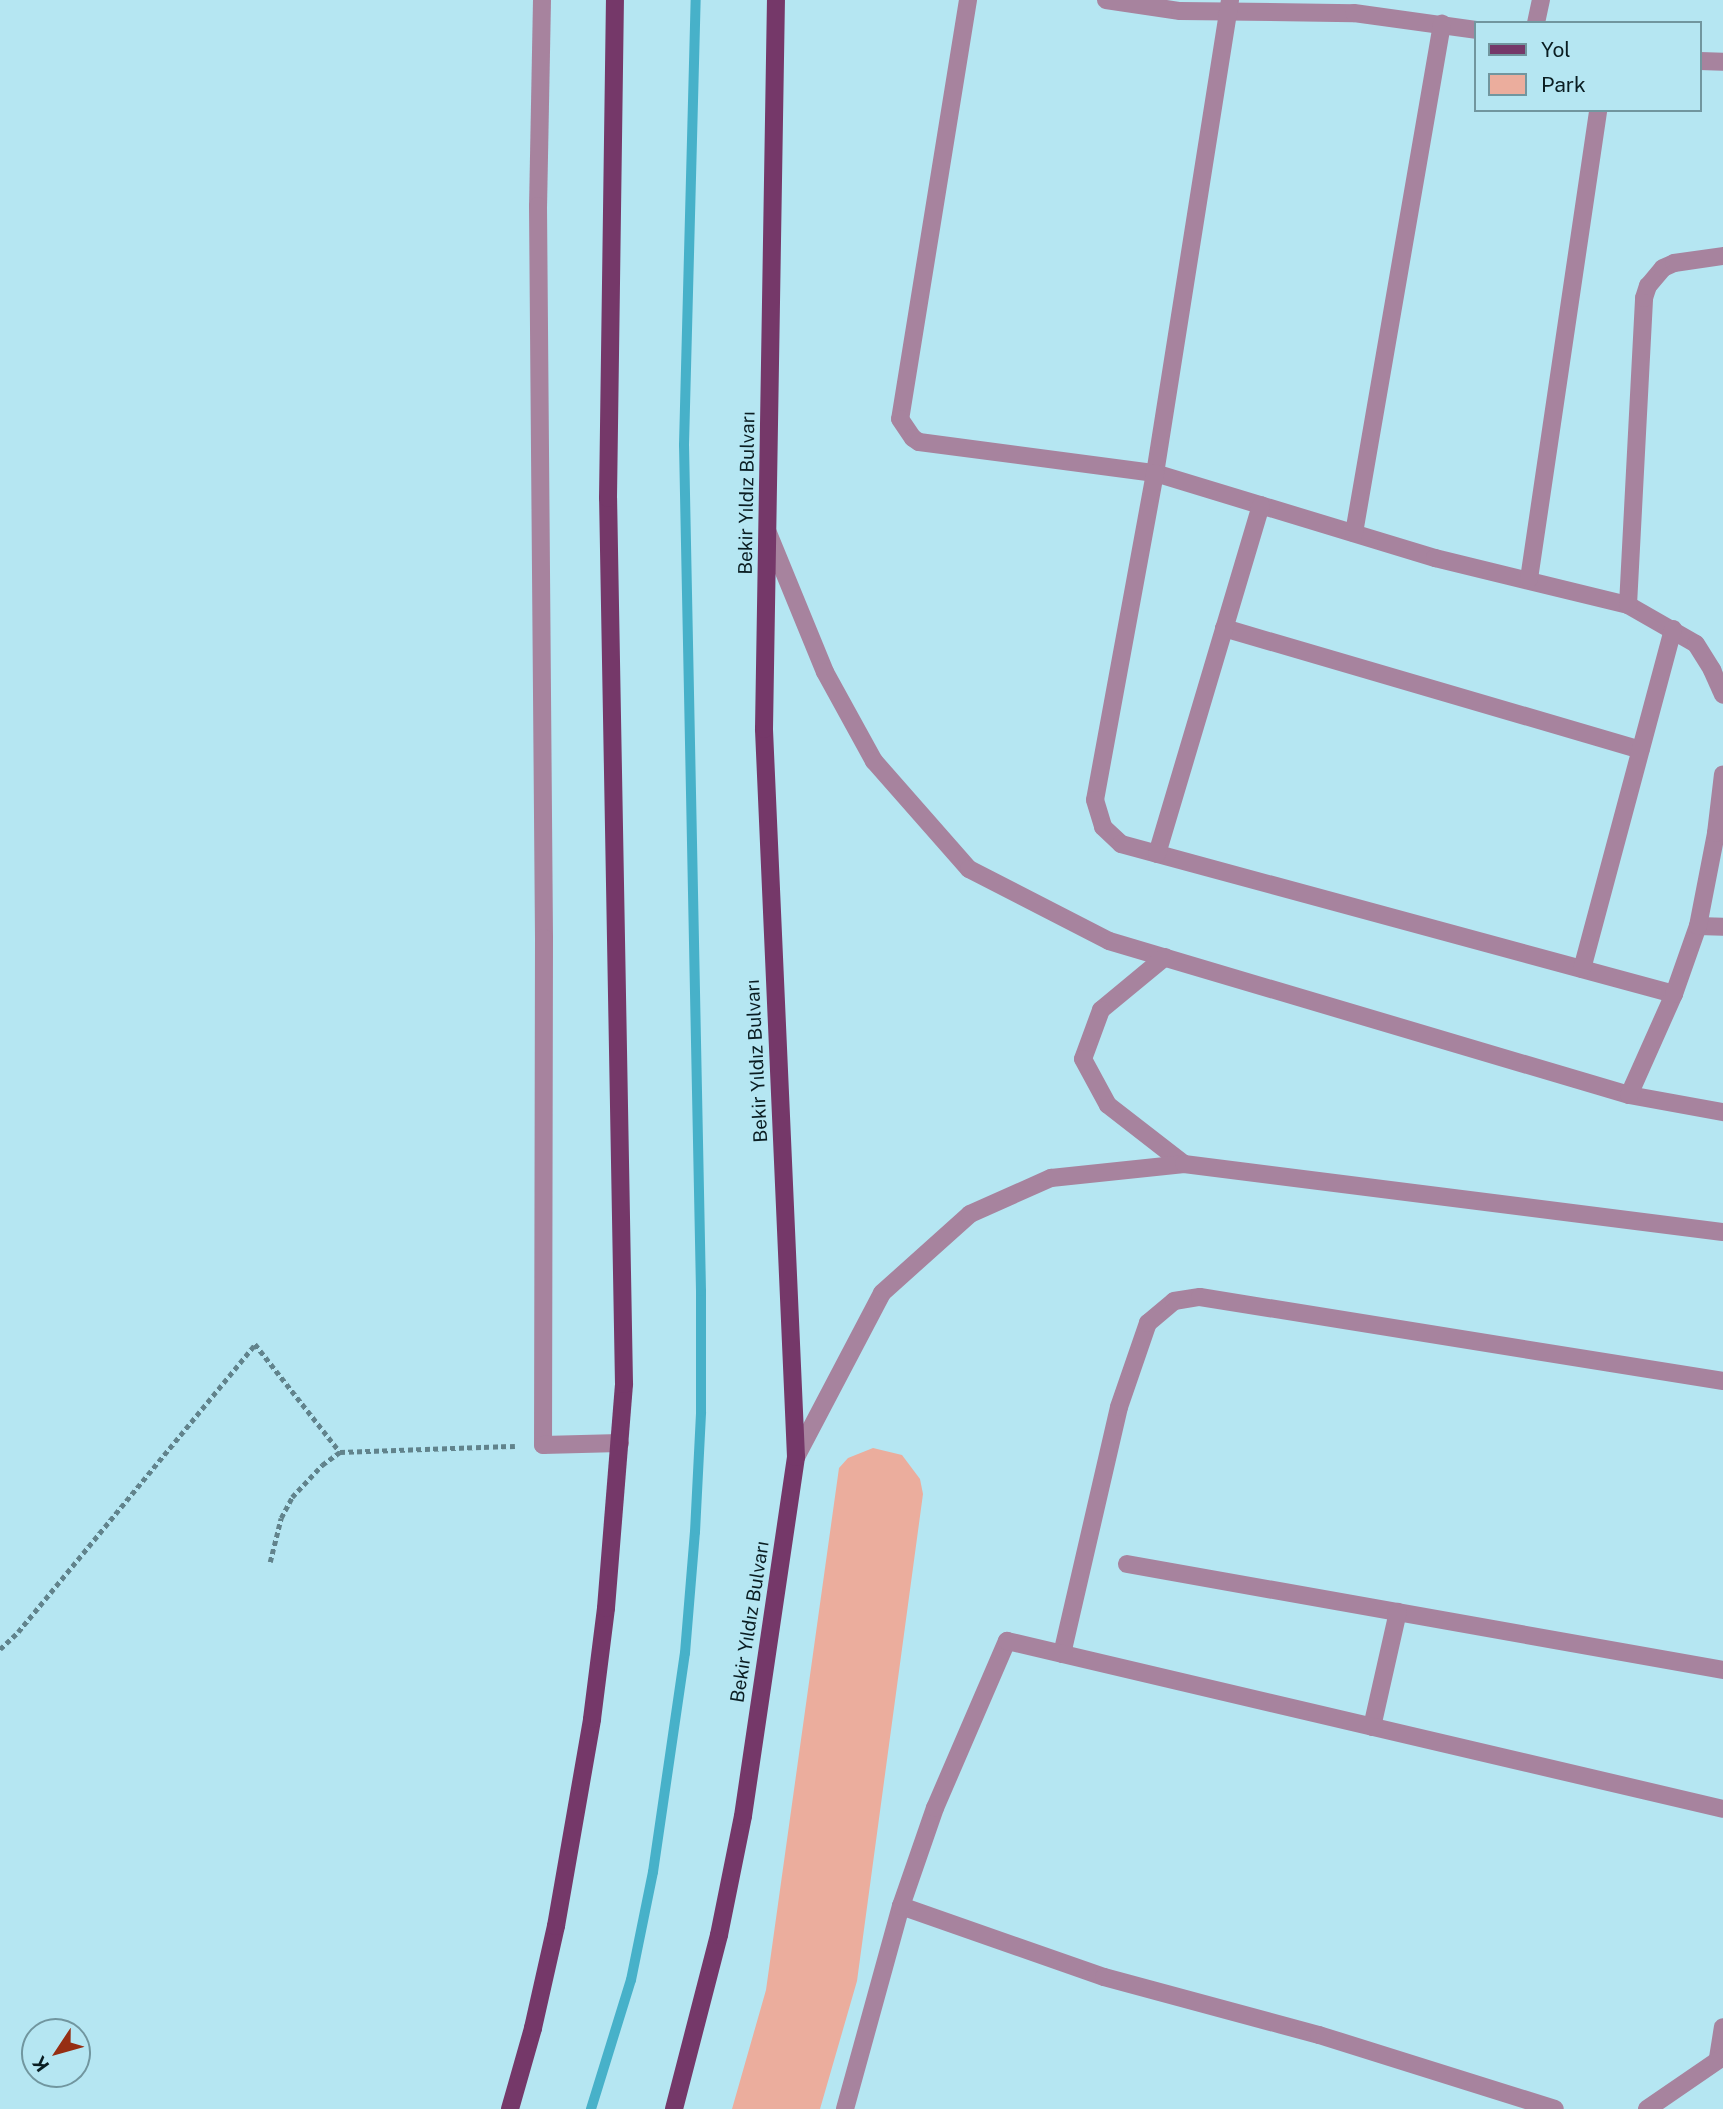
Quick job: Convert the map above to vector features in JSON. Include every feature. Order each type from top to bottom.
[{"type":"main road","points":[[510,2109],[533,2028],[575,1822],[606,1608],[624,1384],[608,498],[615,0]]},
{"type":"main road","name":"Bekir Yıldız Bulvarı","points":[[674,2109],[719,1935],[743,1816],[796,1457],[764,729],[776,0]]},
{"type":"street","points":[[541,0],[538,206],[544,898],[543,1445],[620,1443]]},
{"type":"street","points":[[968,0],[900,419],[903,427],[919,442],[1155,473],[1435,558],[1628,605],[1696,644],[1722,691]]},
{"type":"street","points":[[1536,21],[1541,0]]},
{"type":"street","points":[[1114,1],[1181,11],[1229,7],[1355,7],[1474,30]]},
{"type":"street","points":[[1229,7],[1155,473],[1095,800],[1097,814],[1111,837],[1121,844],[1674,994]]},
{"type":"street","points":[[1354,533],[1442,24]]},
{"type":"street","points":[[1702,61],[1723,62]]},
{"type":"street","points":[[1528,579],[1598,112]]},
{"type":"street","points":[[1628,605],[1644,298],[1654,276],[1674,262],[1723,256]]},
{"type":"street","points":[[1157,855],[1261,505]]},
{"type":"street","points":[[768,533],[825,672],[874,761],[969,869],[1109,941],[1629,1094],[1723,1112]]},
{"type":"street","points":[[1224,628],[1641,750]]},
{"type":"street","points":[[1582,969],[1673,629]]},
{"type":"street","points":[[1629,1094],[1674,994],[1698,926],[1716,833],[1723,774]]},
{"type":"street","points":[[1698,926],[1723,927]]},
{"type":"street","points":[[1165,957],[1101,1010],[1083,1059],[1108,1105],[1184,1164]]},
{"type":"street","points":[[796,1457],[882,1293],[970,1214],[1051,1178],[1184,1164],[1723,1232]]},
{"type":"street","points":[[1062,1654],[1119,1407],[1148,1323],[1174,1301],[1200,1297],[1723,1381]]},
{"type":"street","points":[[1127,1564],[1723,1670]]},
{"type":"street","points":[[1373,1727],[1398,1612]]},
{"type":"street","points":[[845,2109],[901,1906],[935,1808],[1007,1641],[1723,1809]]},
{"type":"street","points":[[901,1906],[1104,1977],[1319,2035],[1555,2109]]},
{"type":"street","points":[[1647,2109],[1721,2057],[1723,2027]]},
{"type":"path","points":[[0,1649],[18,1632],[255,1344],[340,1452]]},
{"type":"path","points":[[270,1562],[273,1539],[292,1497],[313,1472],[340,1452],[543,1445]]},
{"type":"green space","points":[[873,1448],[902,1455],[920,1479],[923,1494],[857,1981],[820,2109],[732,2109],[766,1990],[839,1468],[848,1458]]},
{"type":"waterway","points":[[591,2109],[631,1980],[653,1872],[685,1653],[701,1412],[701,1291],[684,445],[696,0]]}]
